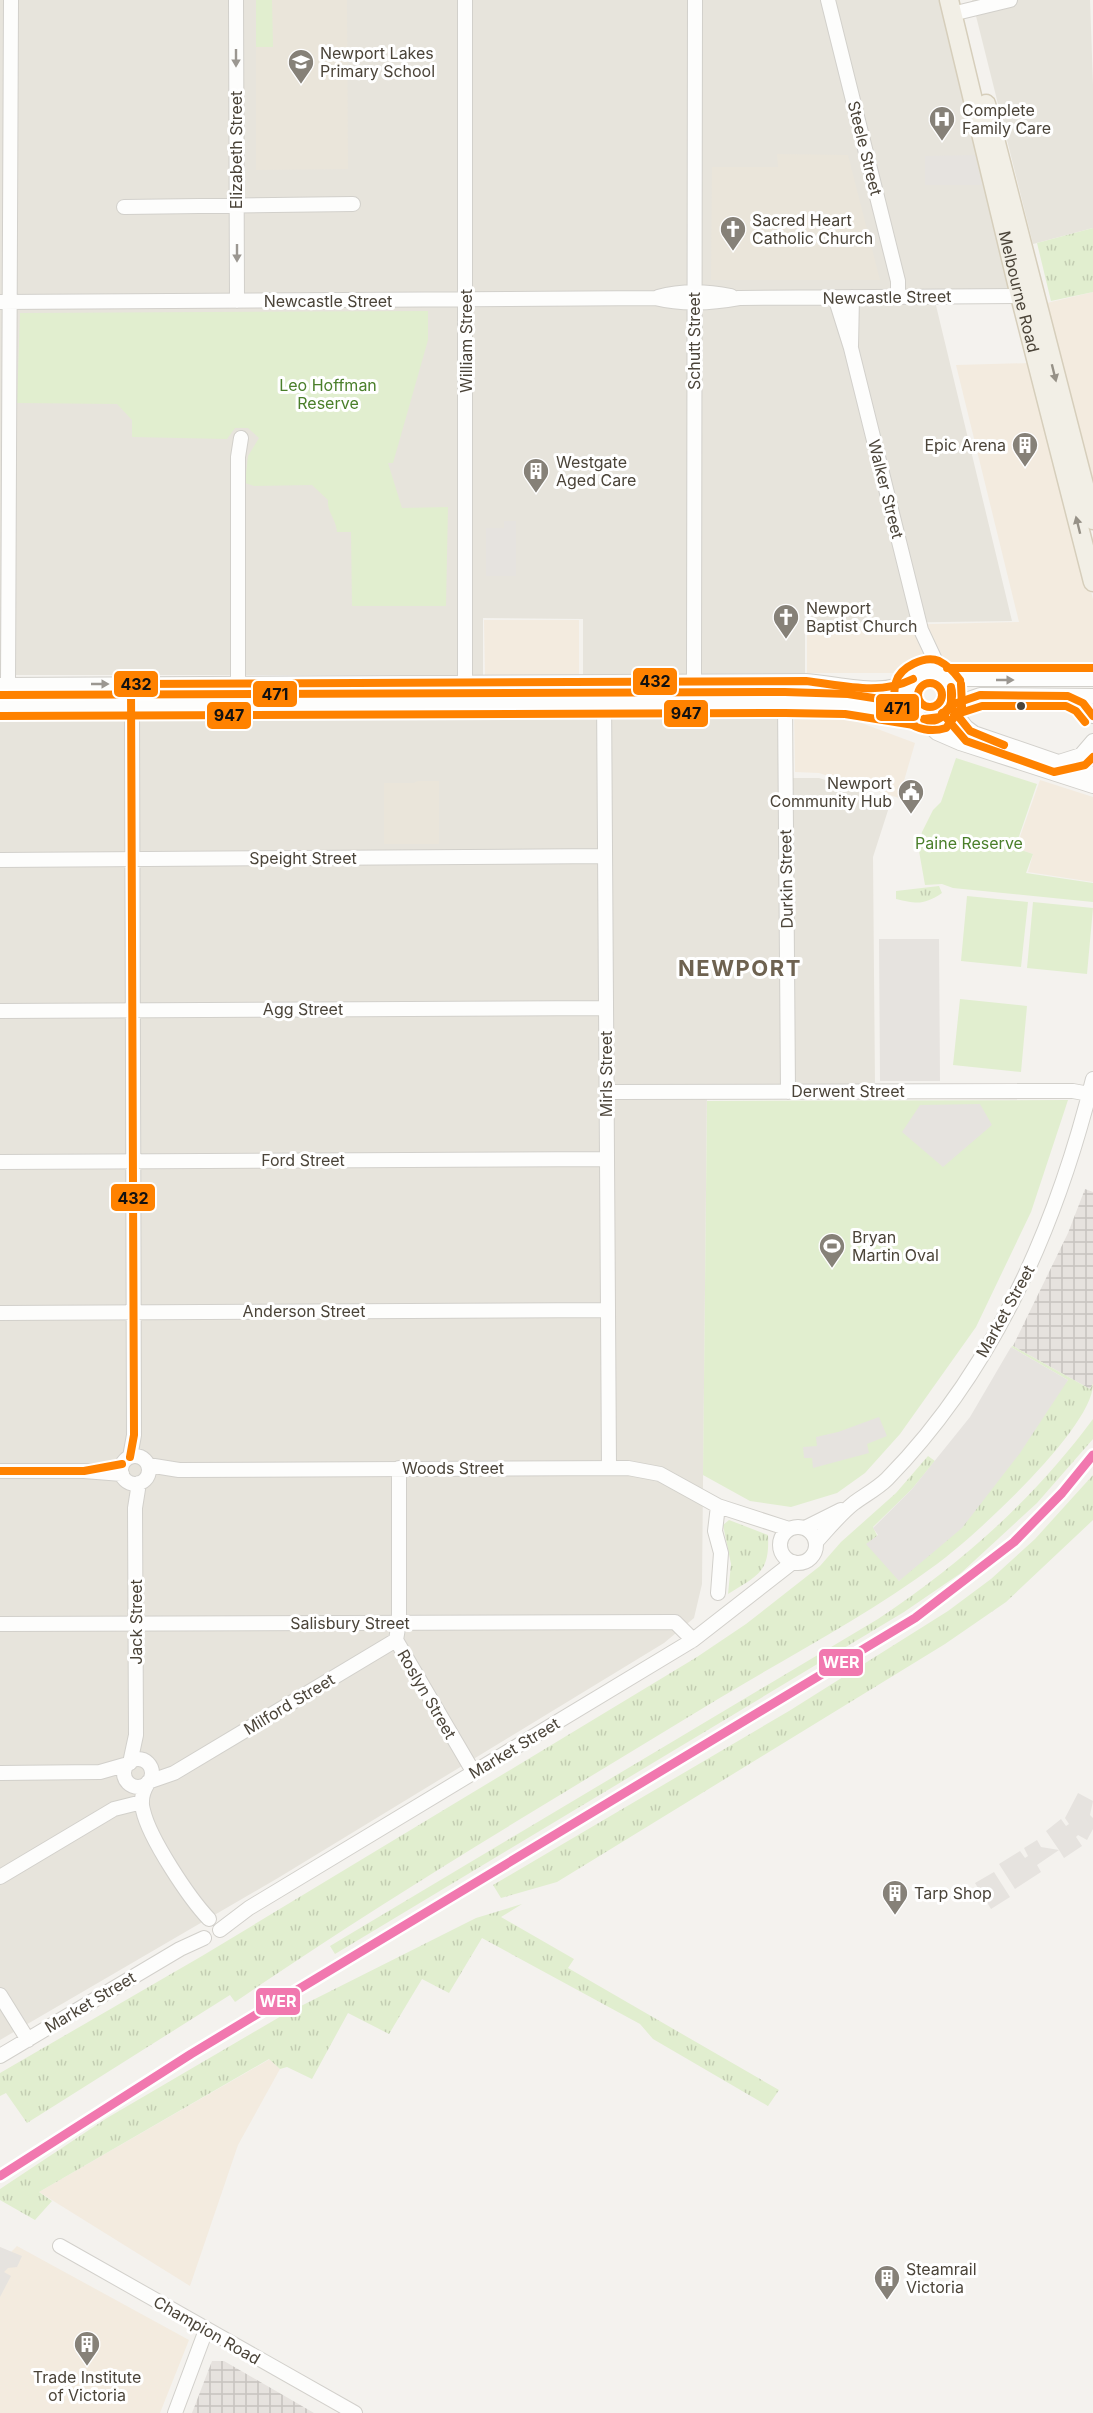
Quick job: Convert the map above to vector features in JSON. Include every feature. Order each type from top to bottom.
[{"type":"main road","name":"Melbourne Road","points":[[956,6],[1027,296],[1093,582]]},
{"type":"main road","name":"Melbourne Road","points":[[1027,296],[1093,520]]},
{"type":"street","points":[[11,0],[6,302],[4,685],[806,681],[884,688],[899,686],[930,672],[945,678],[1093,679]]},
{"type":"street","name":"Elizabeth Street","points":[[236,0],[237,301]]},
{"type":"street","name":"William Street","points":[[465,0],[465,683]]},
{"type":"street","name":"Schutt Street","points":[[693,681],[695,0]]},
{"type":"street","name":"Steele Street","points":[[828,0],[898,281],[898,297]]},
{"type":"street","points":[[956,6],[1010,0]]},
{"type":"street","points":[[124,207],[353,204]]},
{"type":"street","name":"Newcastle Street","points":[[6,302],[655,298],[677,292],[694,298],[1027,296]]},
{"type":"street","name":"Walker Street","points":[[835,297],[851,348],[921,630],[922,662],[915,677]]},
{"type":"street","name":"Walker Street","points":[[851,348],[852,297]]},
{"type":"street","points":[[238,684],[238,457],[241,438]]},
{"type":"street","name":"Walker Street","points":[[921,630],[945,678]]},
{"type":"street","points":[[915,677],[905,696],[908,706],[938,734],[1093,786]]},
{"type":"street","points":[[945,678],[952,690],[951,706],[971,732],[1093,774]]},
{"type":"street","name":"Mirls Street","points":[[604,682],[609,1467]]},
{"type":"street","name":"Jack Street","points":[[129,1764],[136,1736],[137,1624],[134,1435],[132,684]]},
{"type":"street","points":[[0,706],[785,702],[853,704],[937,718],[951,706],[980,695],[1093,696]]},
{"type":"street","points":[[1068,696],[1083,703],[1093,716]]},
{"type":"street","name":"Durkin Street","points":[[785,702],[788,1092]]},
{"type":"street","points":[[1057,762],[1082,755],[1093,741]]},
{"type":"street","name":"Speight Street","points":[[0,860],[605,856]]},
{"type":"street","name":"Agg Street","points":[[0,1011],[606,1008]]},
{"type":"street","name":"Market Street","points":[[816,1542],[852,1505],[886,1480],[920,1441],[954,1397],[995,1333],[1049,1222],[1070,1165],[1093,1079]]},
{"type":"street","name":"Derwent Street","points":[[606,1092],[1073,1091],[1089,1094]]},
{"type":"street","name":"Ford Street","points":[[0,1162],[607,1159]]},
{"type":"street","name":"Anderson Street","points":[[0,1313],[608,1310]]},
{"type":"street","name":"Woods Street","points":[[0,1471],[609,1467],[660,1474],[718,1506],[789,1529]]},
{"type":"street","name":"Roslyn Street","points":[[399,1468],[399,1622],[396,1640],[474,1773]]},
{"type":"street","name":"Market Street","points":[[805,1528],[852,1505]]},
{"type":"street","points":[[718,1506],[715,1531],[721,1554],[718,1593]]},
{"type":"street","name":"Woods Street","points":[[759,1520],[781,1547]]},
{"type":"street","points":[[805,1528],[816,1542],[810,1558],[793,1562],[781,1547],[789,1529],[805,1528]]},
{"type":"street","name":"Market Street","points":[[771,1578],[781,1547]]},
{"type":"street","name":"Market Street","points":[[0,2056],[180,1949],[208,1927],[249,1908],[693,1640],[759,1591],[771,1578],[793,1562]]},
{"type":"street","name":"Salisbury Street","points":[[0,1624],[675,1622],[693,1640]]},
{"type":"street","name":"Milford Street","points":[[148,1783],[171,1775],[396,1640]]},
{"type":"street","name":"Jack Street","points":[[136,1736],[148,1764]]},
{"type":"street","points":[[0,1773],[100,1772],[139,1760],[163,1769],[182,1768]]},
{"type":"street","points":[[129,1764],[124,1772],[137,1802],[138,1816],[149,1827],[208,1927]]},
{"type":"street","points":[[0,1877],[114,1809],[137,1802],[152,1774],[148,1764]]},
{"type":"street","points":[[100,1772],[127,1781],[136,1787],[148,1783]]},
{"type":"street","points":[[0,1995],[28,2040]]},
{"type":"street","name":"Champion Road","points":[[60,2246],[355,2413]]},
{"type":"street","points":[[175,2413],[206,2330]]},
{"type":"shaded area","points":[[0,0],[941,0],[1012,292],[933,293],[1012,621],[805,624],[805,673],[583,675],[583,619],[483,618],[483,675],[0,675]]},
{"type":"shaded area","name":"Newport Lakes Primary School","points":[[256,0],[347,0],[348,169],[256,170]]},
{"type":"shaded area","points":[[972,0],[1090,0],[1093,85],[1093,228],[1033,244]]},
{"type":"shaded area","points":[[777,154],[848,155],[880,280],[711,280],[712,167],[778,167]]},
{"type":"shaded area","points":[[975,155],[982,185],[925,185],[925,156]]},
{"type":"shaded area","points":[[1093,292],[1093,492],[1047,303]]},
{"type":"shaded area","points":[[1032,363],[1093,599],[1093,673],[807,673],[807,627],[1019,622],[956,365]]},
{"type":"shaded area","points":[[504,521],[516,521],[516,576],[486,576],[486,528],[504,528]]},
{"type":"shaded area","points":[[484,620],[579,620],[579,675],[485,675]]},
{"type":"shaded area","points":[[794,712],[832,712],[915,743],[899,798],[819,773],[795,772]]},
{"type":"shaded area","points":[[782,714],[782,778],[819,778],[891,801],[873,857],[875,1086],[707,1089],[702,1584],[694,1618],[664,1643],[278,1878],[0,2040],[0,715]]},
{"type":"shaded area","points":[[1040,780],[1093,797],[1093,882],[1028,872],[1033,854],[1016,848]]},
{"type":"shaded area","points":[[439,781],[439,844],[384,844],[384,783]]},
{"type":"shaded area","points":[[879,939],[939,939],[940,1081],[880,1081]]},
{"type":"shaded area","points":[[980,1104],[992,1125],[943,1167],[902,1132],[920,1105]]},
{"type":"shaded area","points":[[1085,1189],[1093,1192],[1093,1384],[1090,1389],[1013,1346],[1068,1233]]},
{"type":"shaded area","points":[[1011,1347],[1068,1380],[1020,1453],[962,1528],[899,1581],[866,1544],[878,1535],[873,1528],[912,1489],[970,1417]]},
{"type":"shaded area","points":[[879,1417],[887,1436],[867,1444],[869,1453],[813,1468],[812,1458],[804,1458],[803,1447],[817,1446],[816,1437],[838,1432]]},
{"type":"shaded area","points":[[1078,1793],[1093,1801],[1090,1815],[1093,1818],[1093,1829],[1087,1840],[1078,1835],[1076,1837],[1082,1846],[1064,1858],[1046,1831],[1061,1819],[1066,1826],[1069,1824],[1065,1818]]},
{"type":"shaded area","points":[[1037,1840],[1041,1847],[1059,1850],[1037,1865],[1041,1872],[1015,1889],[999,1864],[1020,1851],[1025,1858],[1028,1856],[1024,1848]]},
{"type":"shaded area","points":[[994,1872],[1010,1897],[991,1909],[975,1883]]},
{"type":"shaded area","points":[[270,2059],[280,2069],[238,2145],[190,2286],[39,2192]]},
{"type":"shaded area","points":[[17,2246],[189,2340],[160,2413],[0,2413],[0,2247],[10,2253]]},
{"type":"shaded area","points":[[0,2247],[22,2256],[17,2267],[8,2268],[4,2272],[11,2276],[0,2297]]},
{"type":"shaded area","points":[[212,2361],[224,2361],[314,2413],[192,2413]]},
{"type":"green space","points":[[256,0],[272,0],[273,47],[256,47]]},
{"type":"green space","points":[[1093,228],[1093,292],[1051,301],[1037,243]]},
{"type":"green space","name":"Leo Hoffman Reserve","points":[[428,311],[428,340],[393,463],[388,463],[402,508],[448,507],[446,606],[352,606],[351,532],[337,532],[328,500],[312,485],[254,486],[245,483],[248,456],[259,438],[248,428],[235,428],[227,439],[132,437],[132,420],[117,404],[17,403],[20,313]]},
{"type":"green space","name":"Paine Reserve","points":[[956,758],[1037,784],[1015,848],[1033,854],[1026,873],[1093,883],[1093,902],[953,888],[942,884],[925,885],[919,851],[922,832],[933,810],[941,802]]},
{"type":"green space","points":[[939,886],[942,893],[930,900],[915,902],[896,899],[896,891]]},
{"type":"green space","points":[[967,896],[1028,902],[1021,967],[961,961]]},
{"type":"green space","points":[[1033,902],[1093,908],[1087,974],[1027,968]]},
{"type":"green space","points":[[960,999],[1027,1006],[1021,1072],[953,1065]]},
{"type":"green space","name":"Bryan Martin Oval","points":[[1068,1100],[1031,1212],[976,1327],[900,1434],[865,1473],[837,1493],[791,1507],[750,1501],[703,1475],[707,1101]]},
{"type":"green space","points":[[1013,1346],[1090,1389],[1093,1384],[1088,1403],[1074,1427],[1029,1480],[977,1531],[937,1564],[857,1618],[718,1699],[414,1885],[235,2002],[230,1995],[27,2123],[6,2093],[0,2096],[0,2073],[202,1956],[697,1657],[746,1624],[820,1566],[841,1542],[896,1493],[928,1456],[935,1461],[912,1489],[873,1527],[899,1581],[1068,1380],[1011,1347]]},
{"type":"green space","points":[[1093,1419],[1093,1439],[1037,1503],[961,1573],[904,1612],[335,1954],[330,1946],[878,1619],[909,1598],[939,1576],[1021,1503],[1070,1449]]},
{"type":"green space","points":[[1093,1475],[1093,1520],[1006,1602],[945,1644],[557,1882],[501,1898],[493,1885],[789,1711],[948,1611],[991,1579],[1035,1539]]},
{"type":"green space","points":[[729,1520],[768,1535],[768,1548],[767,1558],[760,1572],[728,1594],[731,1564],[723,1525]]},
{"type":"green space","points":[[522,1904],[501,1917],[574,1959],[568,1968],[779,2090],[768,2106],[653,2039],[640,2024],[482,1938],[449,1993],[422,1979],[389,2034],[348,2013],[312,2079],[287,2067],[280,2069],[269,2059],[39,2192],[52,2201],[35,2220],[0,2200],[0,2189],[107,2118],[283,2015],[476,1918]]},
{"type":"transit line","name":"471","points":[[960,680],[951,669],[939,661],[920,661],[908,667],[898,677],[894,694],[896,704],[906,721],[915,726],[935,730],[946,728],[962,707],[961,684]]},
{"type":"transit line","name":"471","points":[[947,668],[1093,668]]},
{"type":"transit line","name":"432","points":[[130,1457],[134,1435],[131,684],[806,681],[874,688],[887,687],[913,679]]},
{"type":"transit line","name":"947","points":[[930,683],[935,684],[941,690],[942,695],[941,700],[935,706],[930,707],[925,706],[919,700],[918,695],[919,690],[925,684],[930,683]]},
{"type":"transit line","name":"432","points":[[924,719],[931,721],[942,717],[952,700],[951,687]]},
{"type":"transit line","name":"432","points":[[924,719],[940,717],[951,705],[951,687]]},
{"type":"transit line","name":"471","points":[[0,695],[785,692],[848,694],[918,705]]},
{"type":"transit line","name":"432","points":[[951,705],[980,695],[1068,696],[1083,703],[1093,716]]},
{"type":"transit line","name":"432","points":[[950,706],[970,731],[1004,745]]},
{"type":"transit line","name":"947","points":[[954,715],[982,706],[1066,706],[1076,711],[1085,722]]},
{"type":"transit line","name":"947","points":[[0,716],[785,713],[845,714],[914,725]]},
{"type":"transit line","name":"947","points":[[942,713],[966,741],[1054,772],[1085,765],[1093,757]]},
{"type":"transit line","name":"WER","points":[[0,2176],[191,2054],[915,1618],[1014,1542],[1062,1493],[1093,1455]]},
{"type":"transit line","name":"432","points":[[0,1471],[84,1471],[122,1464]]},
{"type":"place","name":"Newport Lakes Primary School","points":[[301,85]]},
{"type":"place","name":"Complete Family Care","points":[[942,142]]},
{"type":"place","name":"Sacred Heart Catholic Church","points":[[733,252]]},
{"type":"place","name":"Epic Arena","points":[[1025,468]]},
{"type":"place","name":"Westgate Aged Care","points":[[536,494]]},
{"type":"place","name":"Newport Baptist Church","points":[[786,640]]},
{"type":"place","name":"Newport Community Hub","points":[[911,815]]},
{"type":"place","name":"Bryan Martin Oval","points":[[832,1269]]},
{"type":"place","name":"Tarp Shop","points":[[895,1916]]},
{"type":"place","name":"Steamrail Victoria","points":[[887,2301]]},
{"type":"place","name":"Trade Institute of Victoria","points":[[87,2367]]},
{"type":"district","name":"NEWPORT","points":[[740,968]]}]
